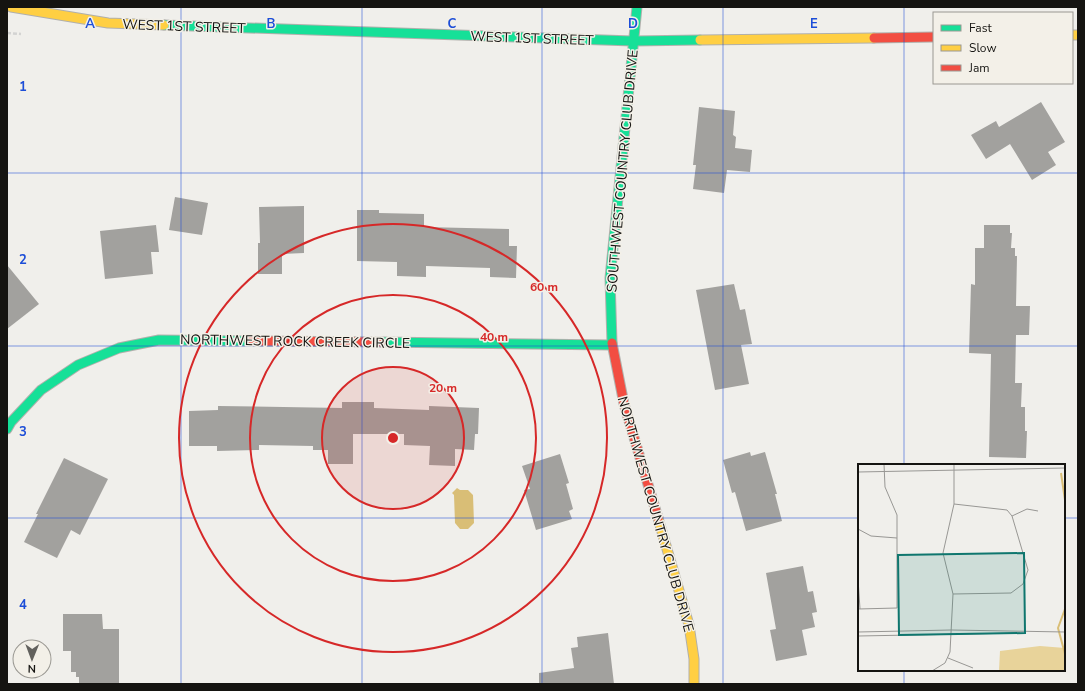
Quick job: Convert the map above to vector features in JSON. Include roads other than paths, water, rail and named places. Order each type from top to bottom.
[{"type":"street","name":"WEST 1ST STREET","points":[[12,7],[108,23],[376,33],[633,41],[933,37]]},
{"type":"street","name":"SOUTHWEST COUNTRY CLUB DRIVE","points":[[612,345],[610,278],[637,7]]},
{"type":"street","name":"NORTHWEST ROCK CREEK CIRCLE","points":[[7,429],[11,422],[42,390],[78,365],[119,348],[159,340],[612,345]]},
{"type":"street","name":"NORTHWEST COUNTRY CLUB DRIVE","points":[[612,345],[624,404],[689,625],[694,659],[694,684]]}]
